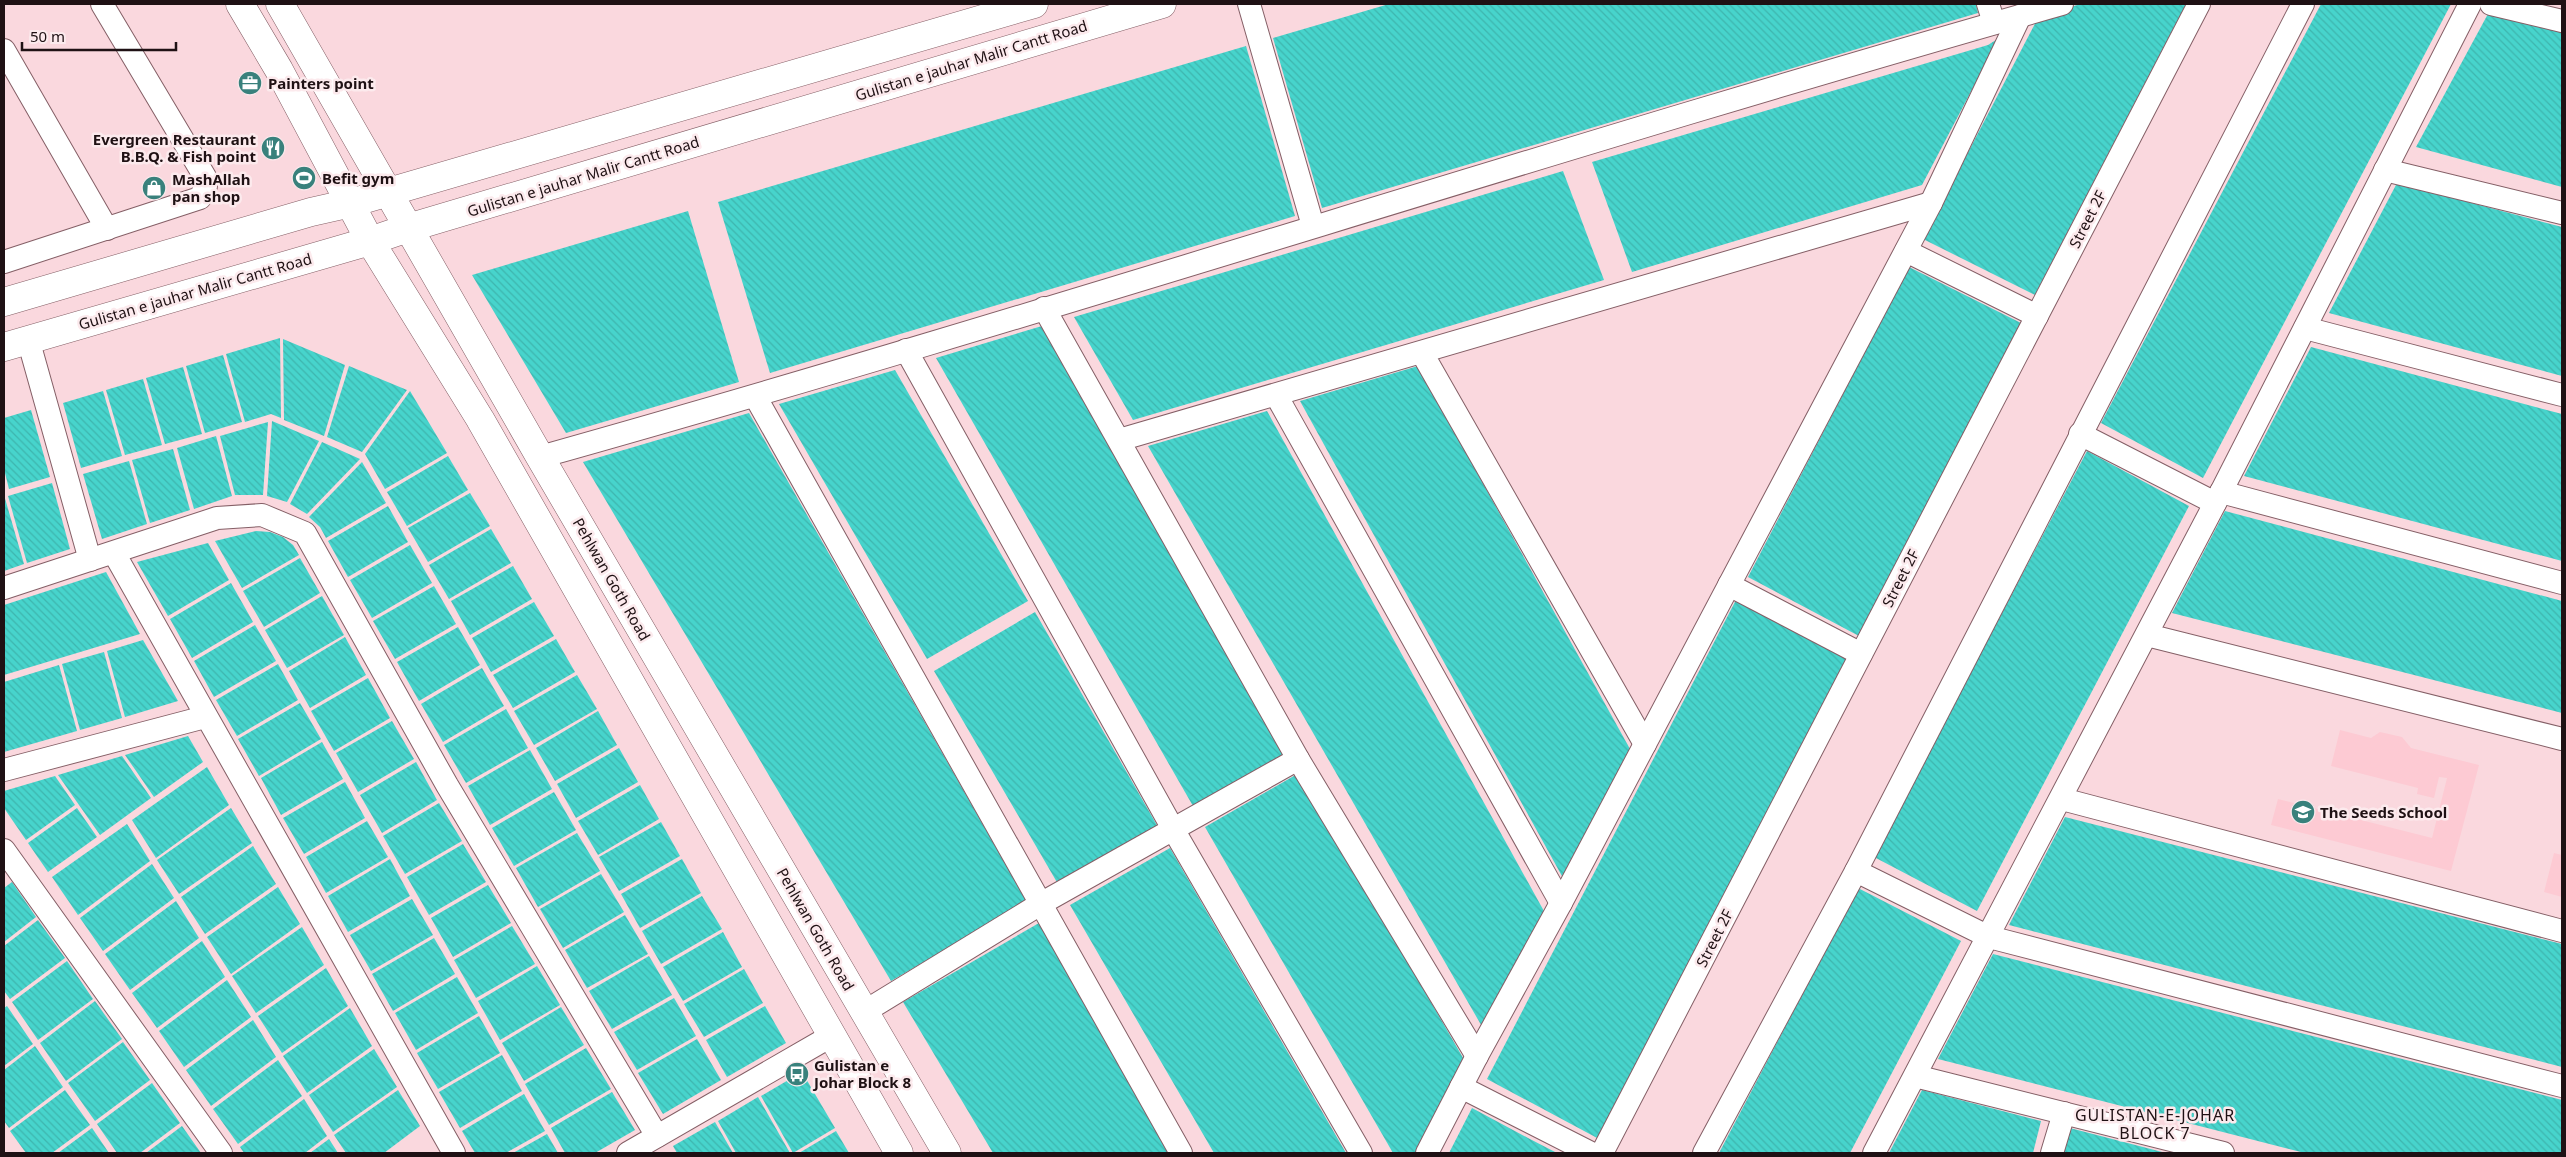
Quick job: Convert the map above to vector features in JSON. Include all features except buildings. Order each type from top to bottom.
[{"type":"main road","points":[[240,4],[279,70],[370,241],[480,419],[899,1153]]},
{"type":"main road","name":"Pehlwan Goth Road","points":[[280,4],[540,456],[946,1153]]},
{"type":"main road","points":[[4,302],[1034,4]]},
{"type":"main road","name":"Gulistan e jauhar Malir Cantt Road","points":[[16,343],[370,241],[408,228],[1162,4]]},
{"type":"street","points":[[6,257],[107,229],[200,198],[206,186],[205,177],[102,4]]},
{"type":"street","points":[[1250,4],[1313,226]]},
{"type":"street","points":[[540,456],[755,396],[1044,308],[1991,14],[2020,16],[2062,4]]},
{"type":"street","name":"Street 2F","points":[[1602,1153],[2199,4]]},
{"type":"street","points":[[1704,1153],[1856,871],[2303,4]]},
{"type":"street","points":[[1874,1153],[2062,799],[2470,4]]},
{"type":"street","points":[[2490,4],[2562,21]]},
{"type":"street","points":[[1428,1153],[1477,1056],[1561,903],[1906,251],[2020,16]]},
{"type":"street","points":[[4,50],[107,229]]},
{"type":"street","points":[[2386,170],[2562,214]]},
{"type":"street","points":[[1119,440],[1422,353],[1931,202]]},
{"type":"street","points":[[1906,251],[2037,316]]},
{"type":"street","points":[[1044,308],[1298,759],[1477,1056]]},
{"type":"street","points":[[2305,328],[2562,395]]},
{"type":"street","points":[[16,343],[90,560]]},
{"type":"street","points":[[906,350],[1173,829],[1360,1153]]},
{"type":"street","points":[[1422,353],[1645,744]]},
{"type":"street","points":[[1276,395],[1561,903]]},
{"type":"street","points":[[755,396],[1181,1153]]},
{"type":"street","points":[[2080,434],[2218,498],[2562,582]]},
{"type":"street","points":[[4,588],[216,518],[262,515],[305,533],[446,784],[657,1136]]},
{"type":"street","points":[[114,553],[205,717],[454,1153]]},
{"type":"street","points":[[1729,585],[1861,654]]},
{"type":"street","points":[[2147,635],[2562,739]]},
{"type":"street","points":[[4,770],[205,717]]},
{"type":"street","points":[[864,1012],[1042,903],[1298,759]]},
{"type":"street","points":[[2062,799],[2562,931]]},
{"type":"street","points":[[4,850],[220,1153]]},
{"type":"street","points":[[1856,871],[1990,937],[2562,1086]]},
{"type":"street","points":[[628,1153],[831,1036]]},
{"type":"street","points":[[1915,1076],[2223,1153]]},
{"type":"street","points":[[1461,1087],[1591,1153]]},
{"type":"street","points":[[2052,1153],[2064,1113]]},
{"type":"shaded area","name":"The Seeds School","points":[[2340,730],[2371,738],[2380,732],[2402,737],[2411,748],[2479,765],[2451,871],[2271,825],[2278,799],[2432,838],[2447,778],[2439,777],[2434,798],[2417,794],[2418,788],[2331,766]]},
{"type":"shaded area","points":[[2554,853],[2562,855],[2562,897],[2544,892]]},
{"type":"place","name":"Painters point","points":[[250,83]]},
{"type":"place","name":"Evergreen Restaurant B.B.Q. & Fish point","points":[[273,148]]},
{"type":"place","name":"Befit gym","points":[[304,178]]},
{"type":"place","name":"MashAllah pan shop","points":[[154,188]]},
{"type":"place","name":"The Seeds School","points":[[2303,812]]},
{"type":"place","name":"Gulistan e Johar Block 8","points":[[797,1074]]},
{"type":"district","name":"GULISTAN-E-JOHAR BLOCK 7","points":[[2155,1124]]}]
